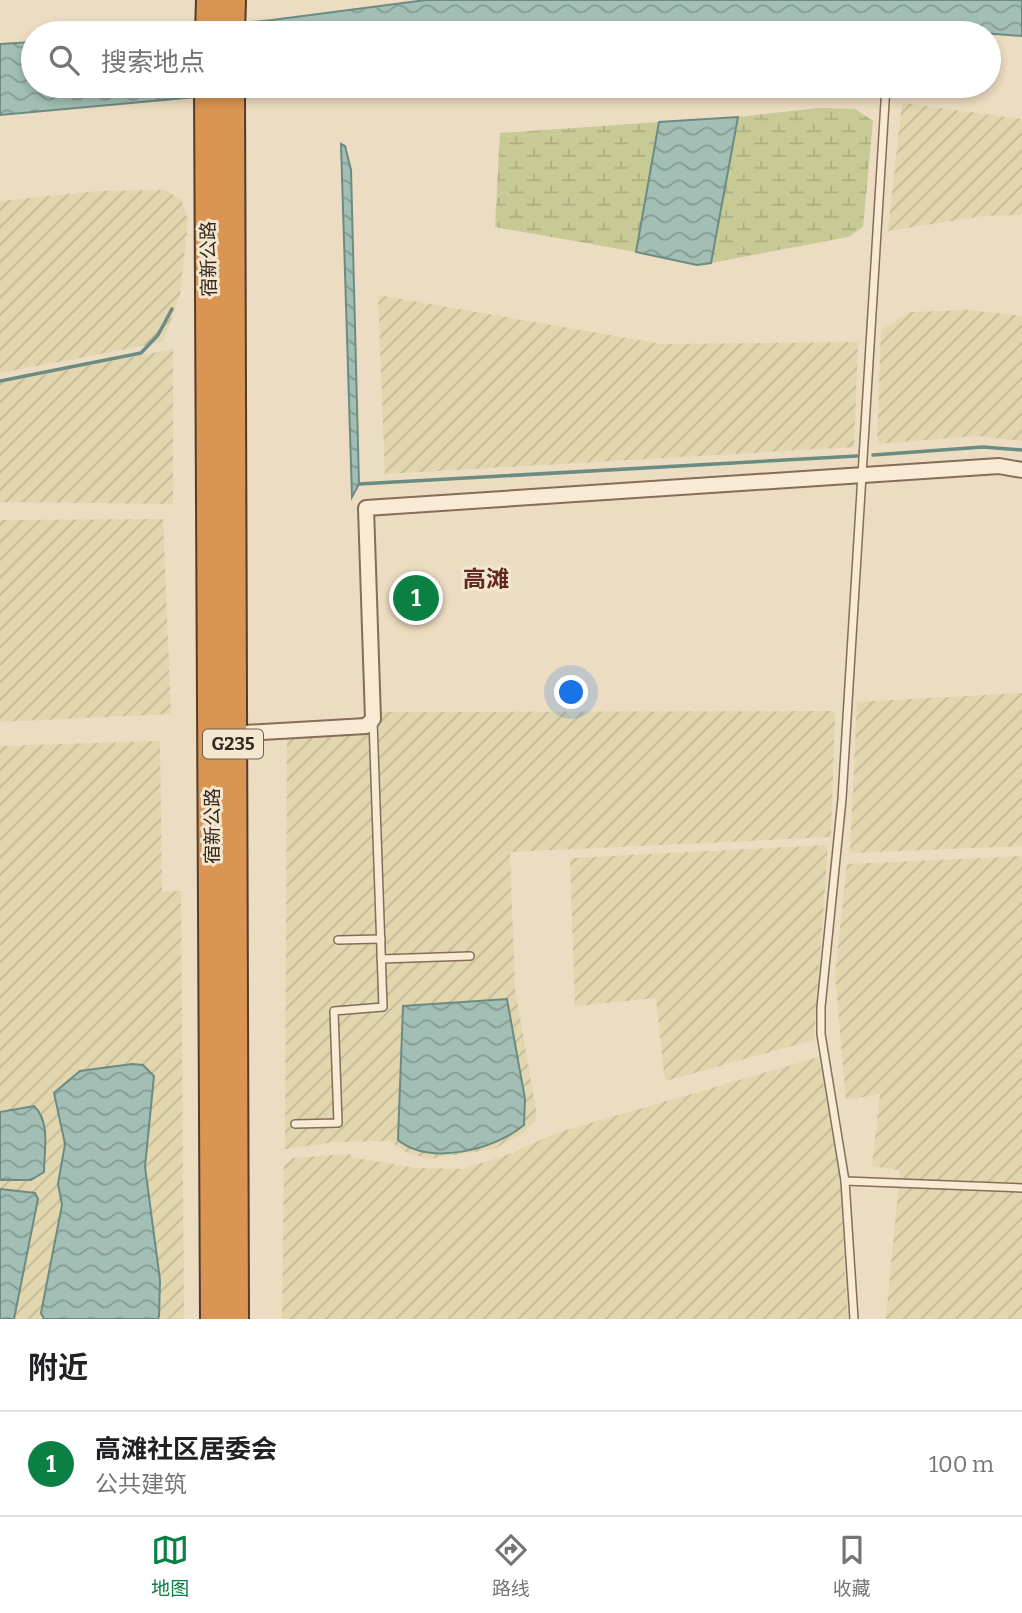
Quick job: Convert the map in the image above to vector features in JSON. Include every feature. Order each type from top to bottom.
[{"type":"highway","points":[[209,21],[210,0]]},
{"type":"highway","points":[[231,21],[232,0]]},
{"type":"highway","name":"G235","points":[[210,98],[219,167]]},
{"type":"highway","name":"G235","points":[[219,167],[229,98]]},
{"type":"highway","name":"宿新公路","points":[[219,167],[222,734],[235,1319]]},
{"type":"highway","name":"宿新公路","points":[[214,1319],[222,734]]},
{"type":"street","points":[[222,734],[366,726],[373,719],[366,508],[999,466],[1022,470]]},
{"type":"lane","points":[[854,1319],[845,1181],[821,1034],[821,1007],[842,799],[885,98]]},
{"type":"lane","points":[[295,1124],[338,1123],[334,1011],[383,1007],[373,719]]},
{"type":"lane","points":[[338,940],[381,939]]},
{"type":"lane","points":[[381,959],[470,956]]},
{"type":"lane","points":[[845,1181],[1022,1188]]},
{"type":"shaded area","points":[[902,103],[1022,119],[1022,215],[983,216],[888,231]]},
{"type":"shaded area","points":[[166,190],[181,200],[188,220],[180,295],[163,342],[0,373],[0,201],[98,191]]},
{"type":"shaded area","points":[[378,295],[662,344],[858,342],[854,447],[385,474]]},
{"type":"shaded area","points":[[970,310],[1022,316],[1022,441],[976,436],[877,444],[881,330],[910,312]]},
{"type":"shaded area","points":[[173,349],[173,504],[0,502],[0,383]]},
{"type":"shaded area","points":[[163,519],[171,714],[0,722],[0,520]]},
{"type":"shaded area","points":[[1022,693],[1022,846],[850,853],[857,702]]},
{"type":"shaded area","points":[[835,711],[831,837],[510,852],[515,989],[536,1110],[536,1119],[524,1133],[494,1149],[430,1159],[407,1153],[390,1141],[335,1142],[285,1149],[287,737],[377,731],[379,712]]},
{"type":"shaded area","points":[[160,741],[162,892],[181,891],[184,1319],[0,1319],[0,746]]},
{"type":"shaded area","points":[[828,845],[814,1040],[665,1081],[656,998],[575,1006],[570,858]]},
{"type":"shaded area","points":[[1022,856],[1022,1319],[886,1319],[900,1170],[872,1166],[880,1094],[846,1100],[835,974],[847,864]]},
{"type":"shaded area","points":[[819,1057],[840,1181],[848,1319],[282,1319],[284,1166],[293,1158],[350,1154],[355,1160],[356,1158],[416,1168],[463,1169],[512,1153],[556,1133]]},
{"type":"green space","points":[[819,108],[855,109],[873,121],[863,227],[848,237],[711,263],[738,117]]},
{"type":"green space","points":[[659,122],[636,252],[495,227],[500,133]]},
{"type":"water","points":[[426,0],[1022,0],[1022,36],[1001,34],[1001,21],[261,21]]},
{"type":"water","points":[[21,43],[21,98],[185,98],[0,115],[0,44]]},
{"type":"water","points":[[738,117],[711,263],[697,265],[636,252],[659,122]]},
{"type":"water","points":[[341,144],[345,146],[351,170],[359,484],[352,497]]},
{"type":"water","points":[[507,999],[525,1099],[524,1125],[496,1142],[462,1152],[427,1152],[411,1148],[398,1140],[403,1006]]},
{"type":"water","points":[[143,1065],[154,1076],[145,1167],[160,1280],[158,1319],[44,1319],[41,1313],[62,1205],[58,1184],[65,1144],[54,1093],[80,1071]]},
{"type":"water","points":[[34,1106],[45,1128],[44,1172],[31,1180],[0,1180],[0,1112]]},
{"type":"water","points":[[0,1189],[35,1193],[38,1199],[14,1319],[0,1319]]},
{"type":"waterway","points":[[0,381],[141,353],[158,335],[172,309]]},
{"type":"waterway","points":[[873,455],[983,447],[1022,450]]},
{"type":"waterway","points":[[359,484],[857,456]]},
{"type":"place","name":"高滩社区居委会","points":[[416,598]]},
{"type":"district","name":"高滩","points":[[486,579]]}]
